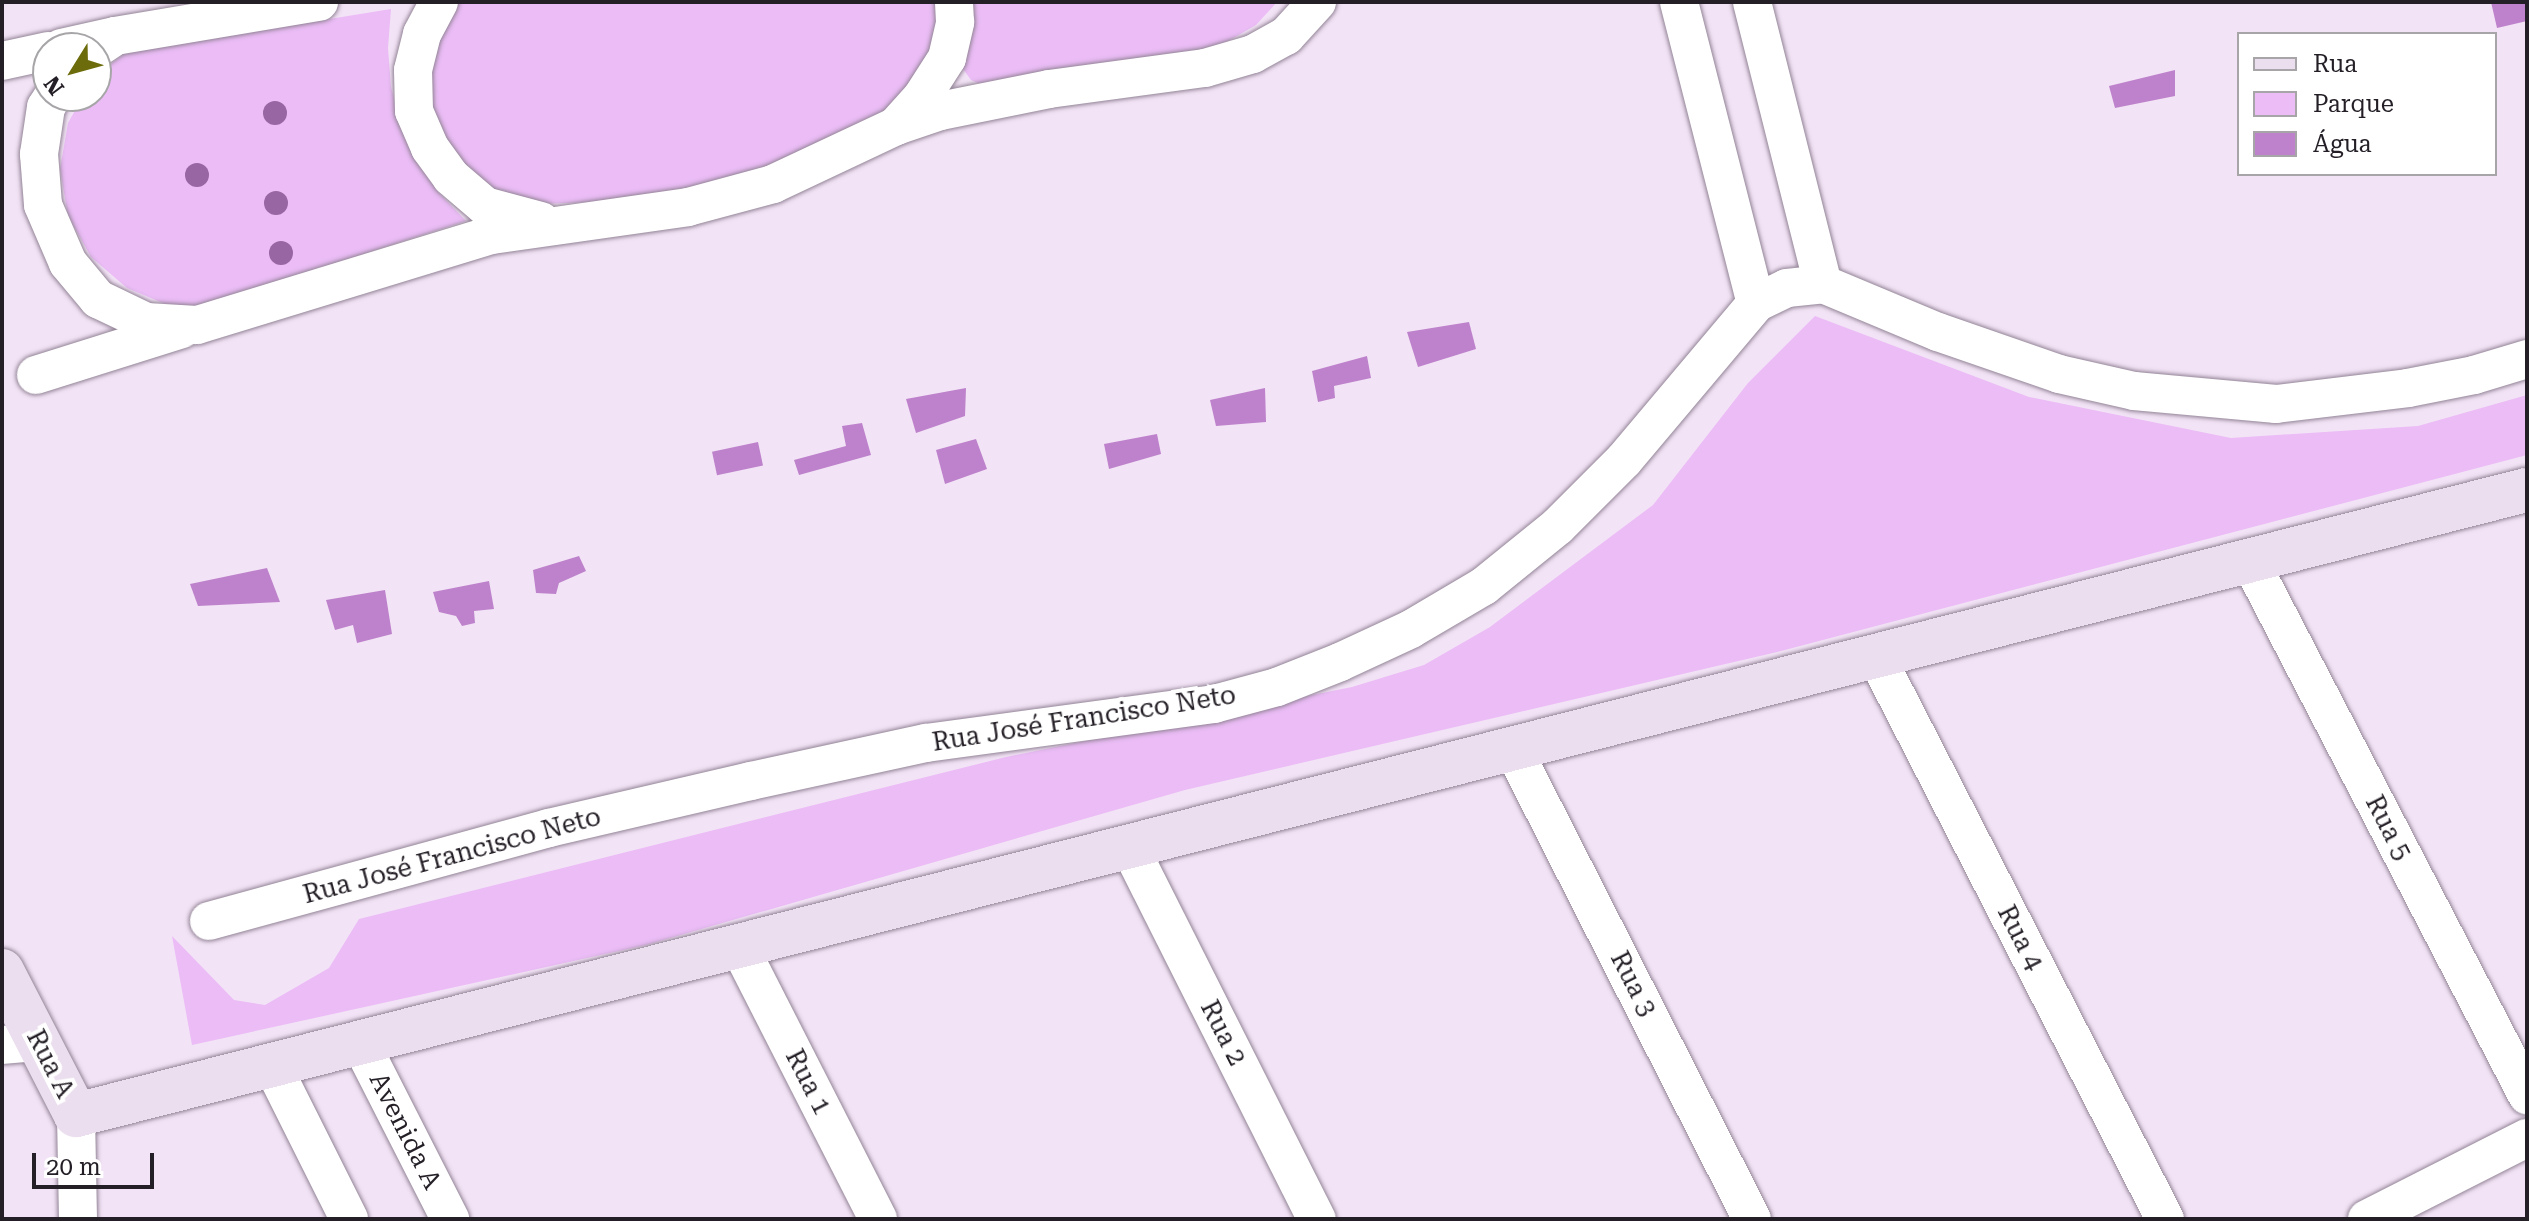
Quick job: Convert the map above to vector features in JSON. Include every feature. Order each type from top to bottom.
[{"type":"street","points":[[112,41],[319,2]]},
{"type":"street","points":[[439,2],[422,34],[413,70],[414,111],[430,148],[451,177],[485,206],[558,224]]},
{"type":"street","points":[[896,126],[922,97],[947,58],[955,22],[954,2]]},
{"type":"street","points":[[36,375],[450,245],[558,224],[688,207],[773,184],[896,126],[978,102],[1205,68],[1253,54],[1286,36],[1317,2]]},
{"type":"street","points":[[1679,2],[1756,303]]},
{"type":"street","points":[[1752,2],[1823,284],[1938,332],[2059,374],[2134,391],[2276,404],[2408,388],[2474,375],[2527,359]]},
{"type":"street","points":[[2,61],[32,54]]},
{"type":"street","points":[[45,112],[39,154],[43,205],[68,263],[98,299],[146,322],[197,325]]},
{"type":"street","name":"Rua José Francisco Neto","points":[[209,921],[549,828],[751,781],[926,743],[1214,704],[1277,687],[1411,629],[1484,586],[1558,526],[1624,460],[1756,303],[1787,288],[1823,284]]},
{"type":"street","points":[[78,1219],[76,1115],[2527,490]]},
{"type":"street","name":"Rua 5","points":[[2250,561],[2527,1095]]},
{"type":"street","name":"Rua 4","points":[[1876,656],[2165,1219]]},
{"type":"street","name":"Rua 3","points":[[1513,749],[1752,1219]]},
{"type":"street","name":"Rua 2","points":[[1129,846],[1317,1219]]},
{"type":"street","name":"Rua 1","points":[[739,946],[878,1219]]},
{"type":"street","name":"Rua A","points":[[2,971],[20,1043],[76,1115]]},
{"type":"street","name":"Avenida A","points":[[360,1042],[450,1219]]},
{"type":"street","points":[[272,1065],[349,1219]]},
{"type":"street","points":[[2367,1219],[2527,1138]]},
{"type":"green space","points":[[458,2],[939,2],[940,7],[927,66],[887,112],[806,154],[719,184],[629,201],[537,204],[481,186],[432,125],[426,66]]},
{"type":"green space","points":[[968,2],[1277,2],[1256,25],[1216,48],[980,84],[971,80],[961,66]]},
{"type":"green space","points":[[391,9],[388,48],[391,87],[401,124],[417,160],[439,193],[466,221],[193,309],[170,306],[127,288],[91,257],[68,216],[60,169],[68,123],[74,112],[112,112],[112,63],[127,52]]},
{"type":"green space","points":[[1815,316],[2029,397],[2231,438],[2418,426],[2527,395],[2527,455],[1777,652],[1185,790],[646,945],[192,1045],[172,936],[234,1000],[265,1005],[329,968],[359,919],[1006,757],[1352,687],[1424,665],[1490,627],[1653,505],[1748,383]]},
{"type":"water","points":[[2491,2],[2527,2],[2527,21],[2497,28]]},
{"type":"water","points":[[2175,70],[2175,96],[2115,108],[2109,86]]},
{"type":"water","points":[[1469,322],[1476,349],[1418,367],[1407,332]]},
{"type":"water","points":[[1367,356],[1371,378],[1334,386],[1335,398],[1318,402],[1312,371]]},
{"type":"water","points":[[966,388],[965,416],[916,433],[906,399]]},
{"type":"water","points":[[1265,388],[1266,422],[1216,426],[1210,400]]},
{"type":"water","points":[[862,423],[871,455],[799,475],[794,460],[846,446],[842,426]]},
{"type":"water","points":[[1157,434],[1161,454],[1109,469],[1104,444]]},
{"type":"water","points":[[976,439],[987,469],[945,484],[936,450]]},
{"type":"water","points":[[758,442],[763,465],[717,475],[712,452]]},
{"type":"water","points":[[579,556],[586,571],[559,583],[556,594],[536,593],[533,570]]},
{"type":"water","points":[[267,568],[280,602],[198,606],[190,584]]},
{"type":"water","points":[[489,581],[494,609],[474,611],[475,623],[462,626],[456,616],[439,612],[433,592]]},
{"type":"water","points":[[385,590],[392,634],[357,643],[353,625],[335,630],[326,600]]}]
